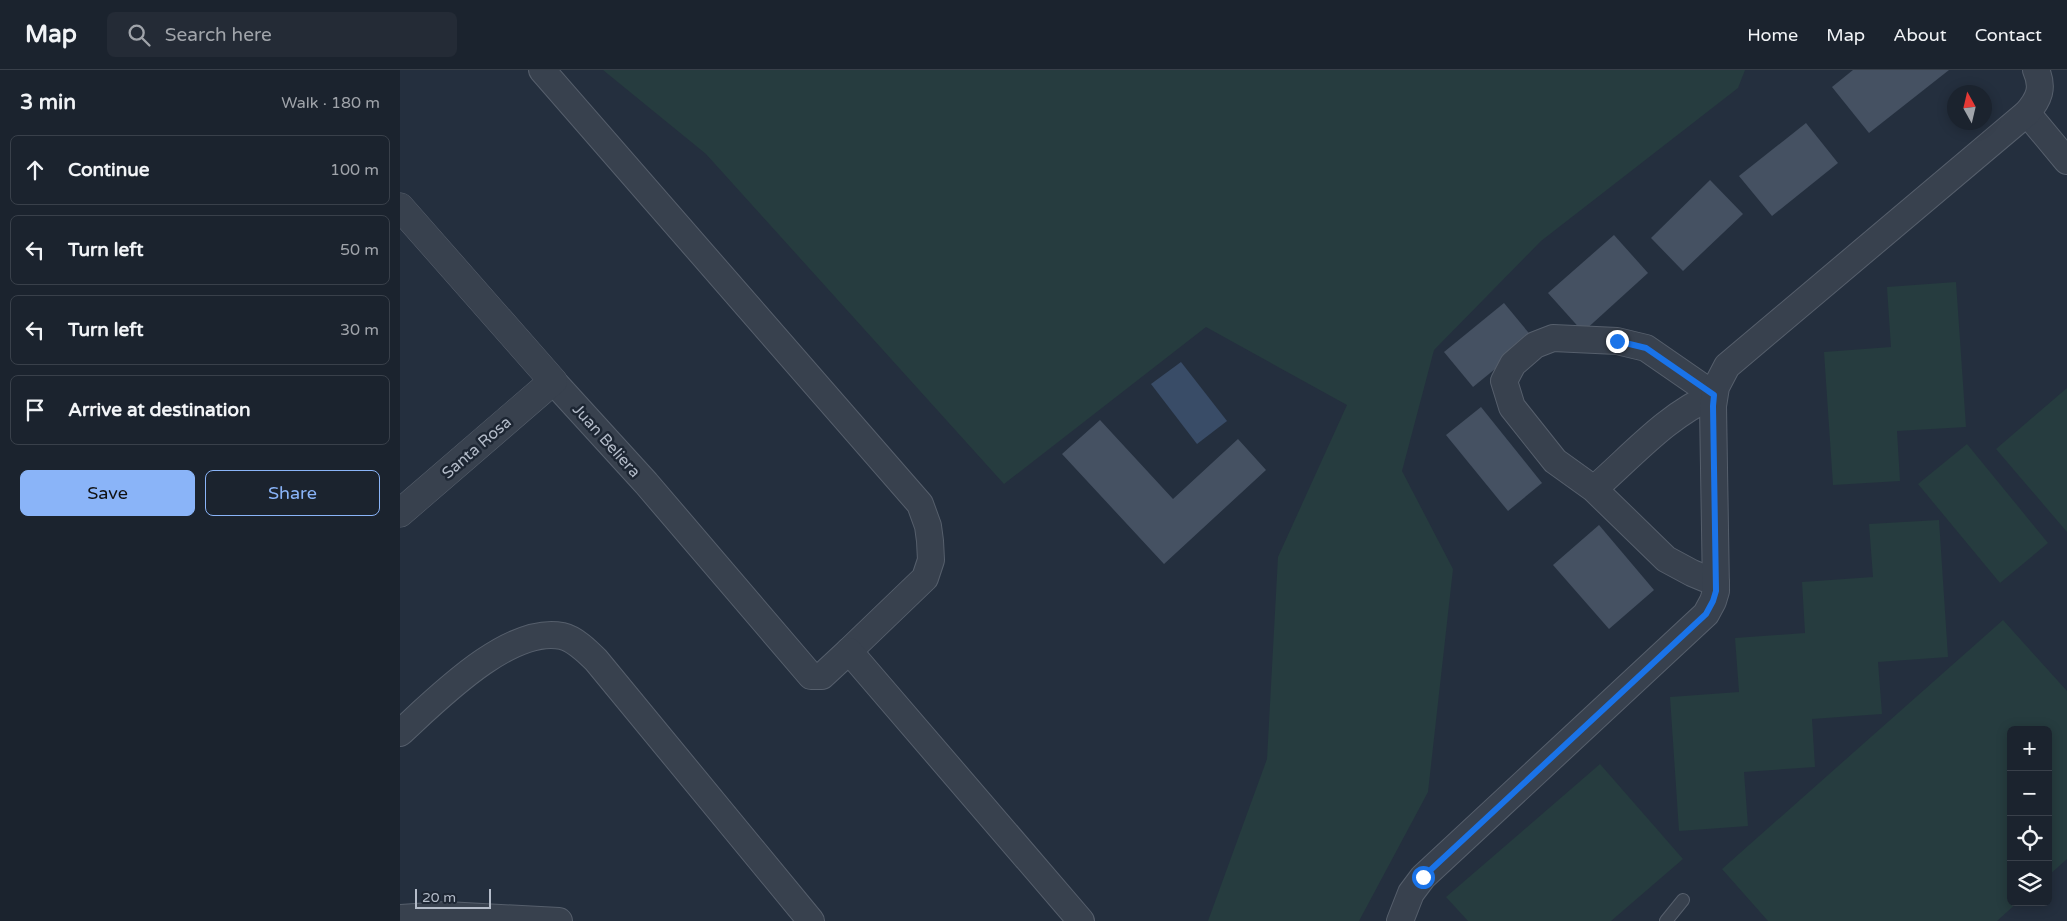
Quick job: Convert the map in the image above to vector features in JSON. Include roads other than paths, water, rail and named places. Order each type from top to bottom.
[{"type":"street","points":[[542,70],[920,504],[928,526],[930,541],[931,560],[925,578],[849,651],[1081,921]]},
{"type":"street","points":[[1400,921],[1411,893],[1423,877],[1706,614],[1713,601],[1716,583],[1713,406],[1716,387],[1727,366],[2027,112],[2037,101],[2040,91],[2039,77],[2036,70]]},
{"type":"street","points":[[2027,112],[2067,161]]},
{"type":"street","name":"Juan Beliera","points":[[400,208],[646,483],[811,676],[822,676],[849,651]]},
{"type":"street","points":[[1714,395],[1646,348],[1617,341],[1553,338],[1535,345],[1513,364],[1504,381],[1512,407],[1556,462],[1594,490],[1666,559],[1716,583]]},
{"type":"street","name":"Santa Rosa","points":[[400,514],[553,381]]},
{"type":"street","points":[[1594,490],[1671,420],[1696,403],[1714,395]]},
{"type":"street","points":[[400,733],[442,695],[491,657],[525,638],[543,635],[563,636],[583,647],[596,660],[811,921]]},
{"type":"street","points":[[400,918],[446,915],[560,921]]},
{"type":"lane","points":[[1666,921],[1683,900]]},
{"type":"water","points":[[1181,362],[1227,421],[1197,444],[1151,384]]}]
